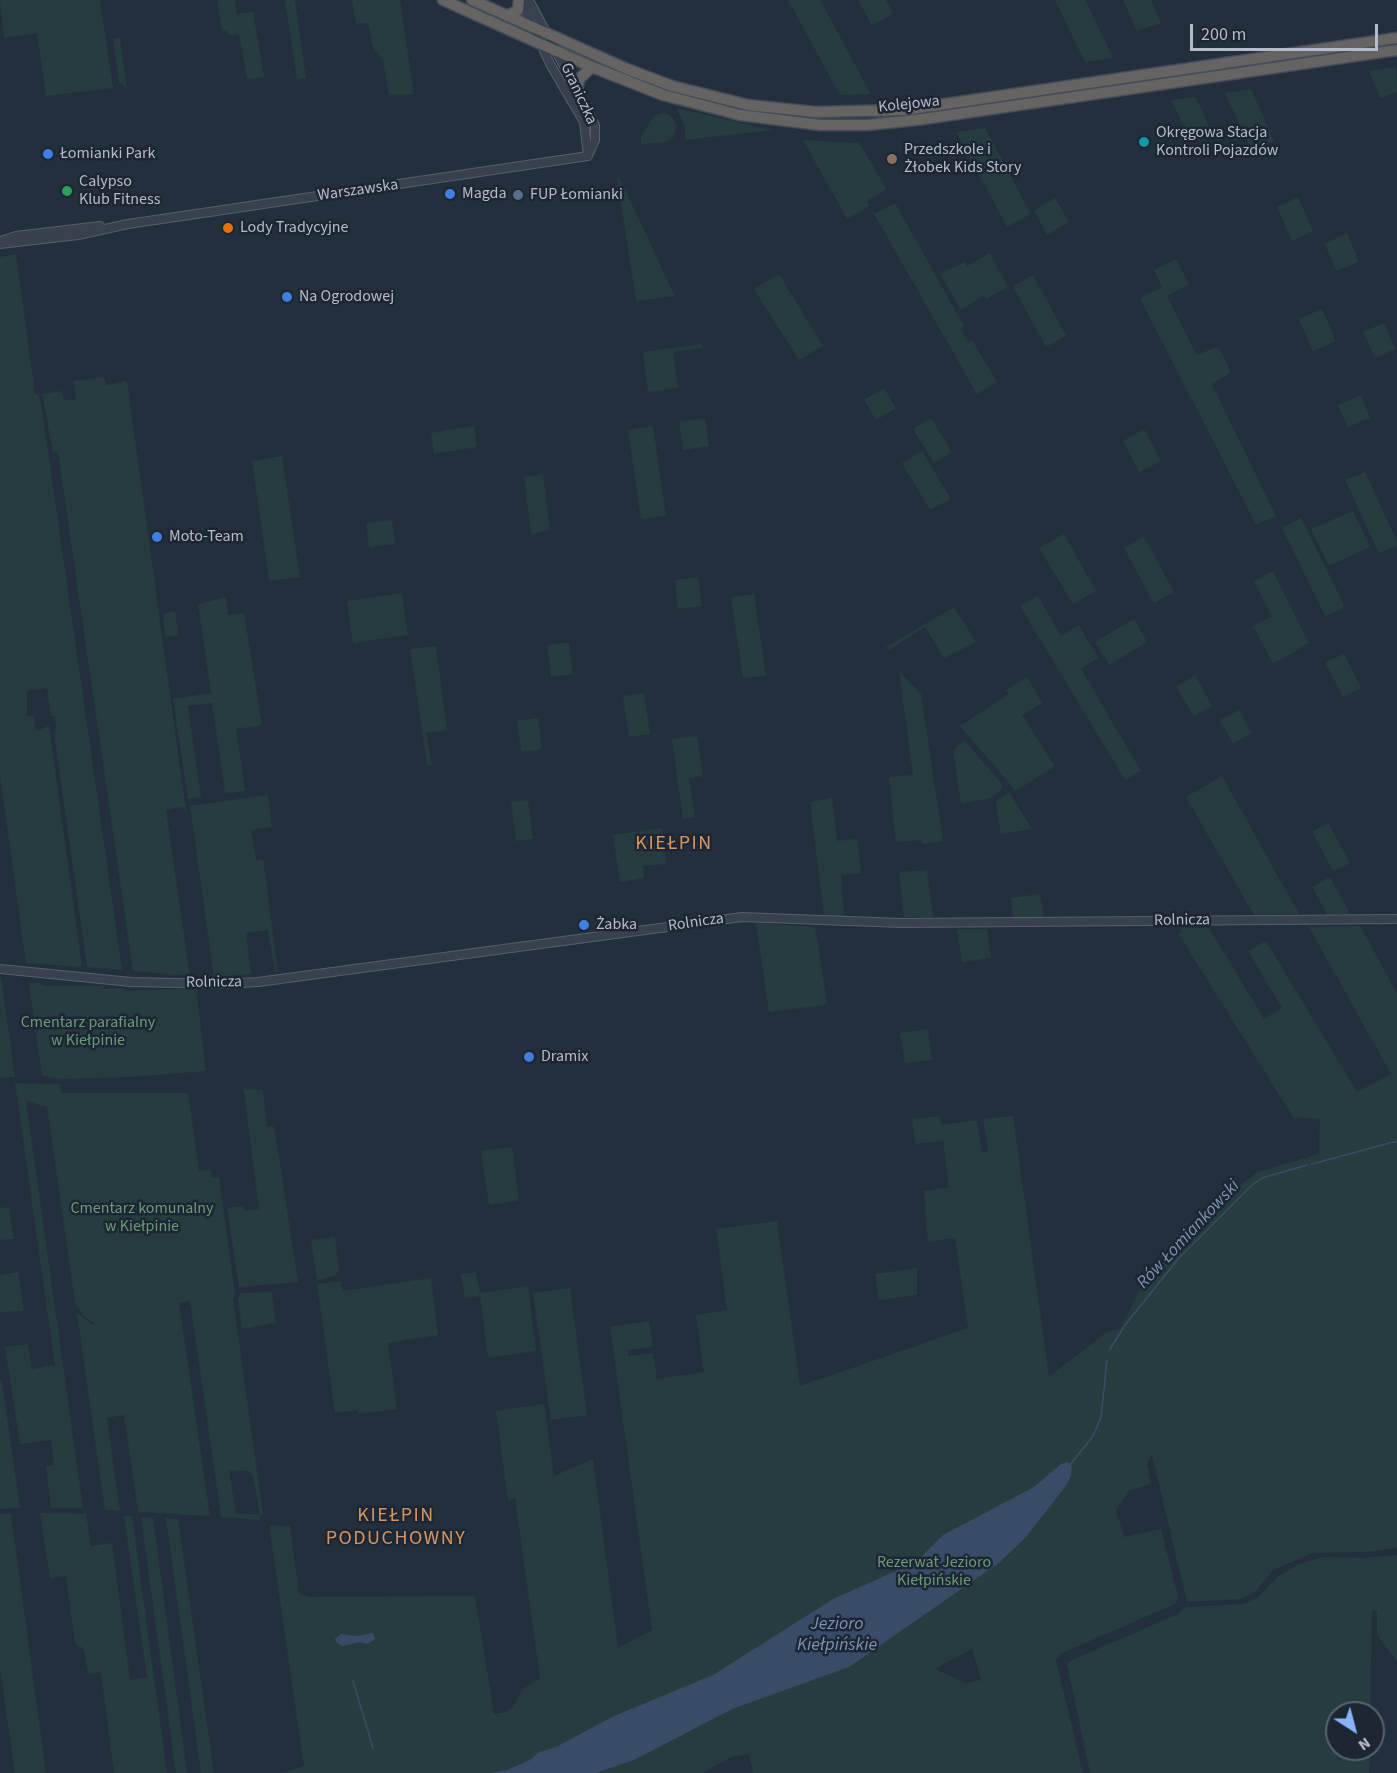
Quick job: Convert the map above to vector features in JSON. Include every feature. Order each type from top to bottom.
[{"type":"highway","name":"Kolejowa","points":[[442,0],[592,67],[663,95],[721,111],[792,123],[855,125],[929,119],[1397,50]]},
{"type":"highway","name":"Kolejowa","points":[[472,0],[639,74],[714,98],[780,109],[851,113],[904,110],[1397,38]]},
{"type":"highway","points":[[507,16],[518,10],[520,0]]},
{"type":"highway","points":[[577,91],[579,79],[592,67]]},
{"type":"street","name":"Graniczka","points":[[520,0],[541,44],[584,122],[588,156]]},
{"type":"street","name":"Graniczka","points":[[529,0],[558,51],[595,125],[595,140],[588,156]]},
{"type":"street","name":"Warszawska","points":[[0,242],[16,236],[128,224],[588,156]]},
{"type":"street","name":"Rolnicza","points":[[0,969],[131,982],[213,984],[258,982],[742,917],[901,923],[1397,919]]},
{"type":"green space","points":[[0,0],[100,0],[113,88],[46,96],[37,33],[4,38]]},
{"type":"green space","points":[[217,0],[235,0],[237,14],[253,12],[264,77],[247,79],[239,34],[228,35],[227,31],[222,31]]},
{"type":"green space","points":[[285,0],[295,0],[306,78],[297,80]]},
{"type":"green space","points":[[352,0],[400,0],[414,94],[389,95],[383,60],[373,47],[368,23],[356,24]]},
{"type":"green space","points":[[788,0],[820,0],[871,94],[840,95]]},
{"type":"green space","points":[[858,0],[886,0],[893,14],[872,25]]},
{"type":"green space","points":[[1055,0],[1085,0],[1113,58],[1085,62]]},
{"type":"green space","points":[[1123,0],[1151,0],[1161,23],[1137,31]]},
{"type":"green space","points":[[113,38],[120,38],[127,89],[119,82]]},
{"type":"green space","points":[[1396,67],[1397,92],[1380,98],[1369,71]]},
{"type":"green space","points":[[1251,89],[1274,141],[1252,151],[1225,93]]},
{"type":"green space","points":[[1196,97],[1210,128],[1189,138],[1171,100]]},
{"type":"green space","points":[[677,108],[773,130],[685,140],[685,128]]},
{"type":"green space","points":[[665,112],[673,118],[676,126],[673,138],[666,142],[641,144],[641,137],[654,116]]},
{"type":"green space","points":[[985,128],[1031,214],[1007,227],[956,132]]},
{"type":"green space","points":[[803,140],[859,143],[887,189],[867,201],[870,206],[847,219]]},
{"type":"green space","points":[[617,177],[619,177],[675,296],[636,301]]},
{"type":"green space","points":[[1298,197],[1313,231],[1292,241],[1277,207]]},
{"type":"green space","points":[[1055,198],[1069,222],[1047,235],[1034,210]]},
{"type":"green space","points":[[895,203],[964,326],[960,329],[968,342],[972,340],[997,382],[977,394],[874,214]]},
{"type":"green space","points":[[1347,233],[1359,262],[1336,271],[1325,244]]},
{"type":"green space","points":[[990,253],[1008,287],[986,299],[983,296],[961,310],[940,274],[964,262],[967,266]]},
{"type":"green space","points":[[16,254],[35,394],[38,394],[41,402],[122,970],[87,967],[55,739],[55,716],[51,716],[47,688],[27,691],[27,716],[34,716],[36,731],[49,726],[82,967],[26,963],[0,776],[0,257]]},
{"type":"green space","points":[[1176,259],[1189,284],[1167,296],[1197,355],[1216,347],[1220,349],[1231,373],[1212,384],[1276,516],[1256,525],[1140,298],[1162,287],[1154,270]]},
{"type":"green space","points":[[779,274],[823,346],[799,360],[754,289]]},
{"type":"green space","points":[[1033,275],[1066,336],[1046,347],[1013,286]]},
{"type":"green space","points":[[1322,309],[1336,341],[1313,351],[1299,319]]},
{"type":"green space","points":[[1384,323],[1395,349],[1375,358],[1363,332]]},
{"type":"green space","points":[[701,344],[704,348],[673,352],[678,388],[648,392],[643,352]]},
{"type":"green space","points":[[104,377],[106,385],[127,381],[186,811],[181,807],[166,810],[190,976],[133,971],[58,452],[53,453],[42,394],[62,391],[64,400],[76,400],[74,381]]},
{"type":"green space","points":[[884,388],[896,408],[876,420],[864,400]]},
{"type":"green space","points":[[1361,395],[1370,418],[1348,427],[1338,405]]},
{"type":"green space","points":[[705,418],[709,446],[683,450],[679,422]]},
{"type":"green space","points":[[931,418],[952,452],[934,463],[913,429]]},
{"type":"green space","points":[[474,426],[477,447],[434,454],[431,433]]},
{"type":"green space","points":[[653,426],[666,516],[641,519],[628,430]]},
{"type":"green space","points":[[1144,429],[1161,461],[1139,472],[1123,441]]},
{"type":"green space","points":[[922,451],[951,499],[930,510],[902,463]]},
{"type":"green space","points":[[282,456],[300,577],[269,581],[252,461]]},
{"type":"green space","points":[[1365,472],[1397,541],[1397,546],[1379,553],[1345,480]]},
{"type":"green space","points":[[543,474],[550,530],[531,534],[524,477]]},
{"type":"green space","points":[[1353,511],[1370,547],[1329,566],[1311,529]]},
{"type":"green space","points":[[1301,518],[1344,605],[1342,609],[1325,616],[1282,528]]},
{"type":"green space","points":[[392,520],[395,544],[369,547],[366,523]]},
{"type":"green space","points":[[1064,534],[1096,591],[1073,604],[1039,548]]},
{"type":"green space","points":[[1144,537],[1174,592],[1154,603],[1124,548]]},
{"type":"green space","points":[[1273,571],[1309,643],[1273,664],[1253,626],[1272,616],[1254,581]]},
{"type":"green space","points":[[698,577],[702,606],[678,609],[675,580]]},
{"type":"green space","points":[[402,593],[408,635],[353,643],[347,601]]},
{"type":"green space","points":[[754,594],[766,676],[743,678],[731,597]]},
{"type":"green space","points":[[1038,596],[1061,636],[1079,625],[1098,658],[1081,669],[1141,771],[1125,780],[1020,606]]},
{"type":"green space","points":[[226,597],[228,615],[244,613],[262,725],[236,729],[245,791],[225,793],[212,703],[188,706],[201,797],[188,799],[173,699],[211,693],[198,604]]},
{"type":"green space","points":[[954,607],[976,642],[944,658],[925,627],[889,650],[886,647]]},
{"type":"green space","points":[[175,611],[178,635],[165,637],[163,614]]},
{"type":"green space","points":[[1134,619],[1147,642],[1109,665],[1095,642]]},
{"type":"green space","points":[[569,642],[573,674],[551,677],[547,645]]},
{"type":"green space","points":[[436,646],[447,730],[426,733],[432,765],[427,765],[410,649]]},
{"type":"green space","points":[[1344,654],[1361,688],[1343,697],[1325,662]]},
{"type":"green space","points":[[899,671],[921,694],[943,841],[923,844],[922,840],[896,842],[889,777],[913,775]]},
{"type":"green space","points":[[1195,675],[1212,706],[1194,716],[1176,687]]},
{"type":"green space","points":[[1027,677],[1042,703],[1022,715],[1055,766],[1016,791],[960,726],[1009,694],[1006,690]]},
{"type":"green space","points":[[644,693],[650,734],[629,737],[623,696]]},
{"type":"green space","points":[[1239,710],[1251,733],[1233,744],[1220,720]]},
{"type":"green space","points":[[538,718],[542,749],[521,752],[517,721]]},
{"type":"green space","points":[[697,736],[703,776],[689,778],[695,817],[683,819],[672,739]]},
{"type":"green space","points":[[964,740],[1002,784],[1002,789],[991,798],[961,803],[953,750]]},
{"type":"green space","points":[[1222,776],[1299,914],[1254,915],[1186,797]]},
{"type":"green space","points":[[1009,792],[1032,829],[1001,834],[996,801]]},
{"type":"green space","points":[[268,795],[272,827],[251,830],[256,860],[263,859],[278,972],[275,972],[268,930],[246,933],[251,974],[214,977],[190,806]]},
{"type":"green space","points":[[832,798],[837,841],[857,839],[861,873],[841,875],[844,916],[824,916],[810,802]]},
{"type":"green space","points":[[528,800],[533,839],[516,841],[511,802]]},
{"type":"green space","points":[[1328,823],[1350,863],[1333,871],[1312,832]]},
{"type":"green space","points":[[662,828],[666,864],[643,866],[644,878],[620,882],[613,835]]},
{"type":"green space","points":[[927,870],[933,917],[904,917],[899,872]]},
{"type":"green space","points":[[1330,877],[1350,914],[1327,914],[1312,887]]},
{"type":"green space","points":[[1040,894],[1044,918],[1016,918],[1013,916],[1011,898]]},
{"type":"green space","points":[[756,923],[815,927],[827,1002],[824,1005],[769,1012]]},
{"type":"green space","name":"Rezerwat Jezioro Kiełpińskie","points":[[1360,926],[1397,993],[1397,1548],[1366,1552],[1313,1553],[1273,1570],[1255,1592],[1240,1599],[1187,1602],[1152,1455],[1147,1464],[1151,1484],[1129,1491],[1116,1510],[1124,1537],[1161,1529],[1178,1597],[1175,1604],[1062,1653],[1056,1660],[1083,1773],[753,1773],[749,1754],[731,1757],[703,1773],[282,1773],[304,1766],[269,1525],[290,1526],[299,1594],[309,1597],[475,1596],[494,1714],[506,1712],[512,1708],[523,1689],[540,1678],[515,1498],[508,1500],[496,1411],[544,1404],[554,1476],[593,1459],[618,1648],[652,1630],[610,1327],[649,1321],[653,1347],[628,1350],[628,1356],[653,1353],[657,1379],[704,1372],[696,1315],[727,1310],[716,1229],[777,1221],[800,1386],[968,1328],[955,1238],[928,1242],[924,1191],[949,1187],[943,1141],[915,1144],[912,1119],[940,1116],[941,1125],[977,1120],[982,1153],[988,1151],[983,1119],[1013,1116],[1049,1377],[1108,1331],[1120,1329],[1146,1277],[1187,1237],[1202,1216],[1257,1172],[1319,1154],[1320,1119],[1293,1117],[1178,933],[1182,933],[1180,928],[1209,928],[1264,1019],[1282,1008],[1248,951],[1266,941],[1357,1092],[1391,1074],[1309,927]],"holes":[[[972,1649],[981,1680],[965,1683],[935,1669]]]},
{"type":"green space","points":[[957,929],[987,929],[991,958],[962,962]]},
{"type":"green space","points":[[1,977],[15,1077],[0,1078]]},
{"type":"green space","name":"Cmentarz parafialny w Kiełpinie","points":[[29,983],[40,983],[42,986],[104,986],[104,989],[124,988],[124,991],[196,988],[206,1071],[131,1077],[62,1079],[42,1076]]},
{"type":"green space","points":[[928,1029],[932,1060],[905,1063],[900,1033]]},
{"type":"green space","name":"Cmentarz komunalny w Kiełpinie","points":[[15,1083],[60,1084],[61,1093],[188,1093],[199,1171],[210,1170],[212,1178],[219,1177],[263,1515],[260,1515],[260,1520],[221,1517],[190,1301],[179,1303],[210,1516],[138,1512],[124,1415],[107,1418],[120,1511],[105,1510],[77,1313],[94,1326],[94,1323],[85,1317],[75,1303],[47,1107],[26,1101],[83,1508],[51,1508],[46,1466],[54,1465],[51,1440],[20,1444],[5,1347],[28,1344],[32,1369],[55,1365]],"holes":[[[229,1470],[248,1471],[253,1476],[260,1515],[236,1513]]]},
{"type":"green space","points":[[243,1085],[245,1089],[263,1090],[267,1127],[273,1126],[275,1131],[298,1282],[239,1287],[227,1208],[243,1206],[244,1211],[259,1209]]},
{"type":"green space","points":[[512,1147],[519,1200],[489,1205],[481,1151]]},
{"type":"green space","points":[[9,1207],[14,1239],[0,1240],[0,1208]]},
{"type":"green space","points":[[335,1237],[339,1270],[335,1276],[317,1280],[311,1240]]},
{"type":"green space","points":[[917,1268],[917,1295],[879,1300],[875,1274]]},
{"type":"green space","points":[[18,1272],[24,1311],[0,1312],[0,1275]]},
{"type":"green space","points":[[476,1272],[480,1293],[528,1286],[536,1351],[488,1358],[480,1296],[465,1298],[461,1274]]},
{"type":"green space","points":[[431,1278],[438,1335],[388,1343],[397,1409],[359,1414],[358,1410],[335,1413],[317,1284],[341,1281],[342,1291]]},
{"type":"green space","points":[[570,1288],[587,1415],[551,1420],[533,1293]]},
{"type":"green space","points":[[272,1292],[276,1323],[242,1329],[238,1299],[241,1293]]},
{"type":"green space","points":[[0,1381],[2,1381],[20,1508],[0,1509]]},
{"type":"green space","points":[[40,1513],[86,1514],[91,1546],[112,1543],[130,1680],[147,1677],[124,1516],[132,1516],[167,1773],[114,1773],[101,1672],[88,1674],[84,1649],[75,1643],[66,1576],[50,1578]]},
{"type":"green space","points":[[0,1514],[11,1514],[46,1773],[15,1773],[0,1668]]},
{"type":"green space","points":[[141,1517],[153,1518],[187,1773],[176,1773]]},
{"type":"green space","points":[[166,1518],[178,1519],[214,1773],[201,1773]]},
{"type":"green space","points":[[1397,1555],[1397,1661],[1377,1635],[1377,1610],[1372,1610],[1370,1701],[1325,1701],[1325,1761],[1370,1761],[1369,1773],[1090,1773],[1067,1664],[1072,1660],[1178,1614],[1185,1607],[1243,1604],[1257,1598],[1280,1575],[1300,1564],[1323,1557],[1364,1558]]},
{"type":"water","name":"Jezioro Kiełpińskie","points":[[1068,1462],[1072,1467],[1071,1476],[1065,1487],[1026,1537],[999,1563],[849,1667],[732,1709],[636,1759],[596,1773],[491,1773],[507,1770],[530,1760],[538,1753],[558,1746],[614,1716],[713,1675],[833,1599],[916,1562],[943,1535],[1034,1487],[1061,1464]]},
{"type":"water","points":[[373,1633],[375,1639],[367,1644],[360,1642],[342,1646],[335,1639],[341,1634],[357,1636]]},
{"type":"waterway","name":"Rów Łomiankowski","points":[[1312,1164],[1397,1141]]},
{"type":"waterway","name":"Rów Łomiankowski","points":[[1110,1349],[1125,1325],[1178,1259],[1251,1186],[1262,1178],[1307,1165]]},
{"type":"waterway","name":"Rów Łomiankowski","points":[[1070,1465],[1093,1436],[1101,1417],[1107,1360]]},
{"type":"waterway","points":[[353,1681],[373,1748]]},
{"type":"place","name":"Okręgowa Stacja Kontroli Pojazdów","points":[[1144,142]]},
{"type":"place","name":"Łomianki Park","points":[[48,154]]},
{"type":"place","name":"Przedszkole i Żłobek Kids Story","points":[[892,159]]},
{"type":"place","name":"Calypso Klub Fitness","points":[[67,191]]},
{"type":"place","name":"Magda","points":[[450,194]]},
{"type":"place","name":"FUP Łomianki","points":[[518,195]]},
{"type":"place","name":"Lody Tradycyjne","points":[[228,228]]},
{"type":"place","name":"Na Ogrodowej","points":[[287,297]]},
{"type":"place","name":"Moto-Team","points":[[157,537]]},
{"type":"place","name":"Żabka","points":[[584,925]]},
{"type":"place","name":"Dramix","points":[[529,1057]]},
{"type":"district","name":"KIEŁPIN","points":[[674,845]]},
{"type":"district","name":"KIEŁPIN PODUCHOWNY","points":[[396,1528]]}]
